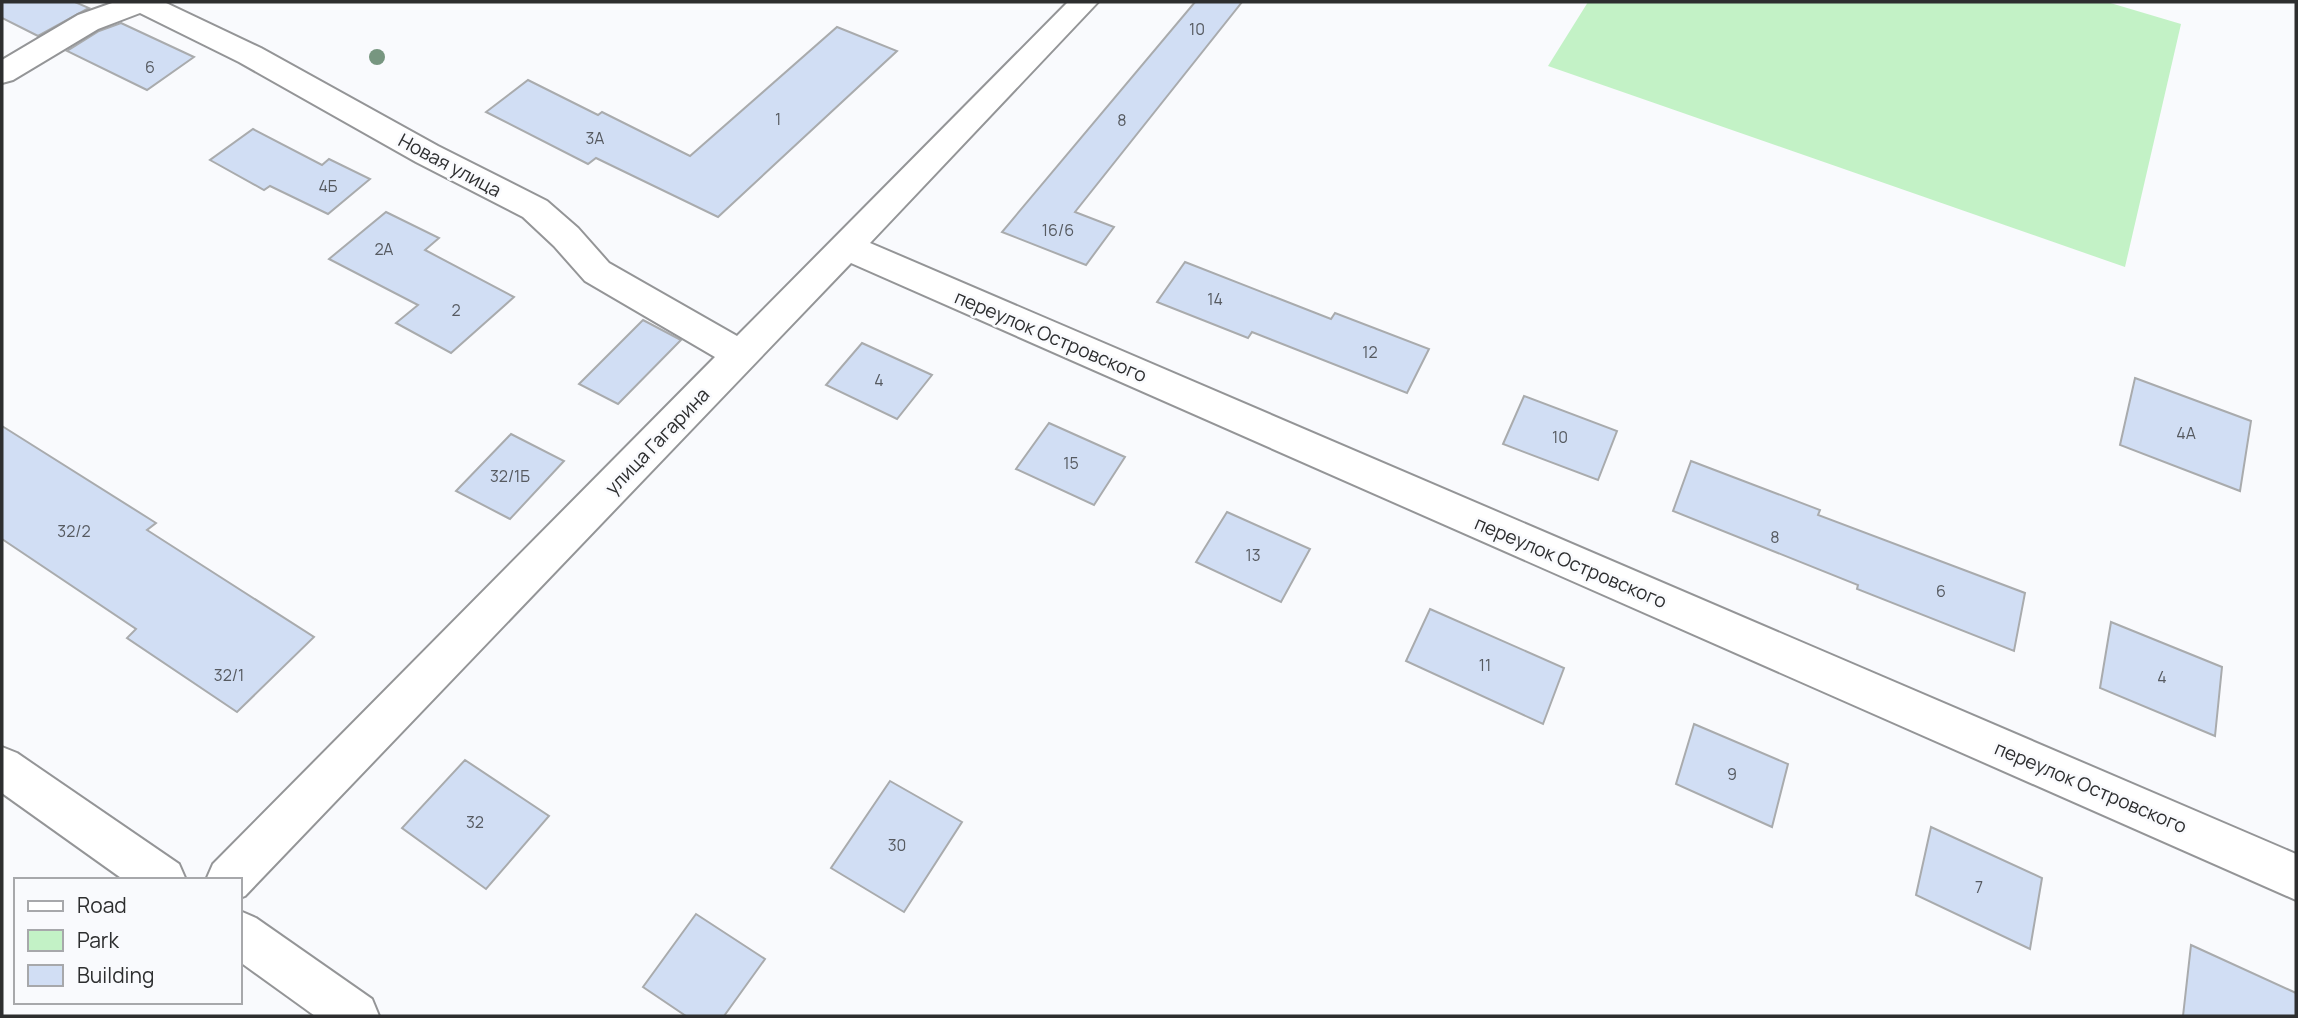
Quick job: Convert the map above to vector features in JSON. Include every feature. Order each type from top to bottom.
[{"type":"street","points":[[2,73],[88,22],[141,2]]},
{"type":"street","name":"Новая улица","points":[[141,2],[250,55],[427,154],[535,209],[566,237],[597,272],[741,355]]},
{"type":"street","name":"улица Гагарина","points":[[231,878],[1084,2]]},
{"type":"street","name":"переулок Островского","points":[[846,247],[2296,877]]},
{"type":"street","points":[[2,768],[160,878]]},
{"type":"street","points":[[242,935],[355,1016]]},
{"type":"green space","points":[[1588,2],[2107,2],[2181,24],[2125,267],[1548,66]]},
{"type":"building","points":[[2,2],[75,2],[89,8],[38,36],[2,18]]},
{"type":"building","points":[[1195,2],[1242,2],[1075,212],[1114,227],[1086,265],[1002,232]]},
{"type":"building","points":[[121,23],[194,57],[147,90],[67,51],[99,31]]},
{"type":"building","points":[[837,27],[897,51],[718,217],[596,158],[588,164],[486,112],[528,80],[598,115],[602,112],[690,156]]},
{"type":"building","points":[[253,129],[322,165],[329,159],[370,179],[328,214],[270,186],[264,190],[210,160]]},
{"type":"building","points":[[386,212],[439,238],[425,250],[514,297],[451,353],[396,323],[418,305],[329,259]]},
{"type":"building","points":[[1185,262],[1331,319],[1335,313],[1429,349],[1407,393],[1252,332],[1248,338],[1157,302]]},
{"type":"building","points":[[643,320],[681,340],[618,404],[579,384]]},
{"type":"building","points":[[862,343],[932,375],[897,419],[826,385]]},
{"type":"building","points":[[2135,378],[2251,421],[2240,491],[2120,445]]},
{"type":"building","points":[[1524,396],[1617,431],[1598,480],[1503,444]]},
{"type":"building","points":[[1049,423],[1125,457],[1094,505],[1016,469]]},
{"type":"building","points":[[2,426],[156,523],[147,530],[314,637],[237,712],[127,638],[136,629],[2,539]]},
{"type":"building","points":[[511,434],[564,461],[510,519],[456,491]]},
{"type":"building","points":[[1691,461],[1820,510],[1818,515],[2025,593],[2014,651],[1857,589],[1858,585],[1673,511]]},
{"type":"building","points":[[1227,512],[1310,549],[1281,602],[1196,562]]},
{"type":"building","points":[[1430,609],[1564,668],[1543,724],[1406,661]]},
{"type":"building","points":[[2111,622],[2222,667],[2215,736],[2100,688]]},
{"type":"building","points":[[1694,724],[1788,764],[1772,827],[1676,784]]},
{"type":"building","points":[[465,760],[549,816],[486,889],[402,828]]},
{"type":"building","points":[[890,781],[962,822],[904,912],[831,868]]},
{"type":"building","points":[[1931,827],[2042,878],[2030,949],[1916,895]]},
{"type":"building","points":[[696,914],[765,959],[724,1016],[686,1016],[643,987]]},
{"type":"building","points":[[2191,945],[2296,993],[2296,1016],[2183,1016]]}]
